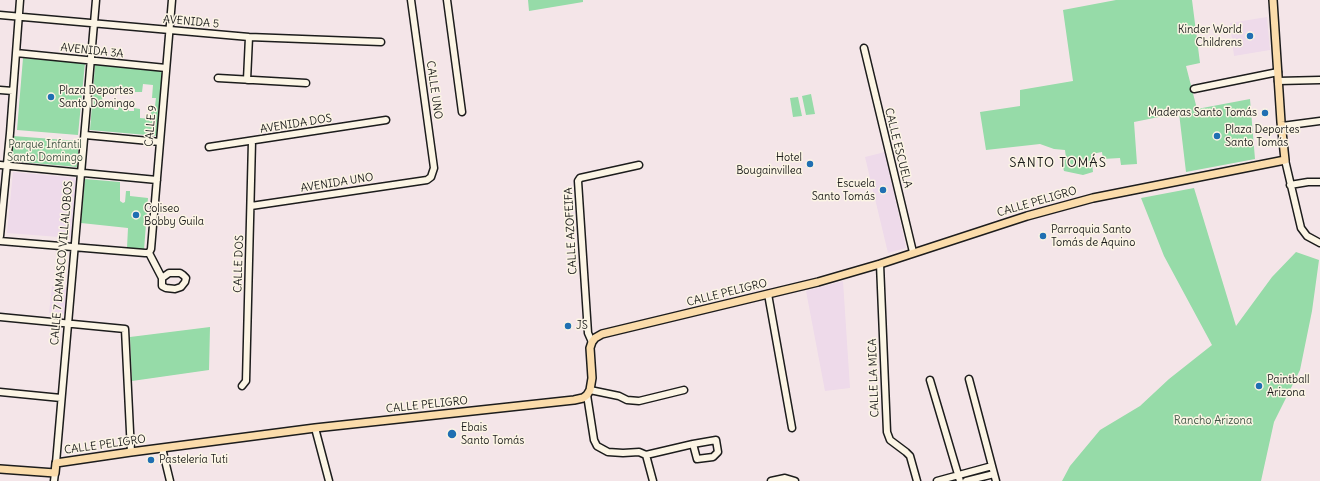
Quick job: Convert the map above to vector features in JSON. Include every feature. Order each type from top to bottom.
[{"type":"main road","points":[[1273,0],[1285,160]]},
{"type":"main road","name":"CALLE PELIGRO","points":[[592,342],[595,338],[602,334],[818,282],[880,264],[1027,216],[1093,198],[1285,160]]},
{"type":"main road","points":[[589,393],[592,378],[590,354],[592,342]]},
{"type":"main road","name":"CALLE PELIGRO","points":[[56,463],[315,428],[567,401],[582,398],[589,393]]},
{"type":"main road","name":"CALLE 7 DAMASCO VILLALOBOS","points":[[55,473],[56,463]]},
{"type":"main road","points":[[0,469],[55,473]]},
{"type":"street","points":[[0,236],[20,0]]},
{"type":"street","name":"CALLE 7 DAMASCO VILLALOBOS","points":[[56,463],[96,0]]},
{"type":"street","name":"CALLE 9","points":[[149,253],[157,180],[172,0]]},
{"type":"street","name":"CALLE UNO","points":[[412,0],[434,168],[431,177],[427,180]]},
{"type":"street","points":[[447,0],[462,112]]},
{"type":"street","name":"AVENIDA 5","points":[[0,15],[249,37],[381,42]]},
{"type":"street","points":[[247,80],[249,37]]},
{"type":"street","name":"CALLE ESCUELA","points":[[864,48],[913,252]]},
{"type":"street","name":"AVENIDA 3A","points":[[16,53],[166,68]]},
{"type":"street","points":[[1194,89],[1278,72]]},
{"type":"street","points":[[218,78],[306,83]]},
{"type":"street","points":[[1278,81],[1320,80]]},
{"type":"street","points":[[0,90],[13,91]]},
{"type":"street","name":"AVENIDA DOS","points":[[209,147],[386,120]]},
{"type":"street","points":[[1282,126],[1320,121]]},
{"type":"street","points":[[85,135],[160,142]]},
{"type":"street","name":"CALLE DOS","points":[[242,386],[246,381],[252,141]]},
{"type":"street","points":[[1285,160],[1301,228],[1307,236],[1319,242]]},
{"type":"street","points":[[0,165],[157,180]]},
{"type":"street","name":"CALLE AZOFEIFA","points":[[592,342],[588,333],[578,181],[580,178],[640,165]]},
{"type":"street","name":"AVENIDA UNO","points":[[251,206],[427,180]]},
{"type":"street","points":[[1290,185],[1320,182]]},
{"type":"street","points":[[0,241],[149,253],[162,278]]},
{"type":"street","name":"CALLE LA MICA","points":[[880,264],[887,432],[890,440],[910,456],[917,481]]},
{"type":"street","points":[[768,294],[792,428]]},
{"type":"street","points":[[0,317],[125,329],[131,452]]},
{"type":"street","points":[[969,379],[996,481]]},
{"type":"street","points":[[930,380],[959,478]]},
{"type":"street","points":[[684,390],[639,400],[627,400],[619,396],[589,393],[594,440],[597,446],[608,452],[639,452],[646,455],[694,444]]},
{"type":"street","points":[[0,392],[61,398]]},
{"type":"street","points":[[315,428],[329,481]]},
{"type":"street","points":[[162,448],[170,481]]},
{"type":"street","points":[[646,455],[653,481]]},
{"type":"street","points":[[937,481],[959,478],[992,466]]},
{"type":"street","name":"CALLE 7 DAMASCO VILLALOBOS","points":[[54,481],[55,473]]},
{"type":"street","points":[[966,481],[994,474]]},
{"type":"street","points":[[772,481],[785,478],[795,481]]},
{"type":"shaded area","name":"Kinder World Childrens","points":[[1267,17],[1270,50],[1234,56],[1230,23]]},
{"type":"shaded area","name":"Escuela Santo Tomás","points":[[885,152],[906,248],[888,253],[865,157]]},
{"type":"shaded area","points":[[13,172],[76,178],[72,238],[7,233]]},
{"type":"shaded area","points":[[843,281],[850,388],[825,391],[806,291]]},
{"type":"shaded area","points":[[52,286],[67,287],[65,314],[49,313]]},
{"type":"green space","points":[[528,0],[583,0],[583,2],[529,11]]},
{"type":"green space","points":[[1116,0],[1192,0],[1200,63],[1186,66],[1197,109],[1250,99],[1255,159],[1186,172],[1179,113],[1134,122],[1137,164],[1121,165],[1120,158],[1103,159],[1102,152],[1091,154],[1093,172],[1083,175],[1064,171],[1062,159],[1066,158],[1065,150],[1054,149],[1040,144],[986,150],[980,112],[1020,106],[1020,90],[1073,81],[1063,10]]},
{"type":"green space","name":"Plaza Deportes Santo Domingo","points":[[23,58],[85,63],[78,135],[17,130]]},
{"type":"green space","points":[[95,65],[162,71],[158,136],[90,130]],"holes":[[[143,84],[153,85],[152,98],[156,98],[155,106],[152,106],[150,119],[140,118],[140,109],[134,108],[134,111],[129,111],[129,108],[119,107],[118,110],[114,110],[114,107],[102,105],[103,89],[116,90],[116,86],[120,87],[120,90],[131,91],[131,88],[135,89],[135,92],[142,92]]]},
{"type":"green space","points":[[811,94],[815,114],[806,115],[802,96]]},
{"type":"green space","points":[[798,97],[802,116],[793,117],[790,98]]},
{"type":"green space","name":"Parque Infantil Santo Domingo","points":[[13,136],[79,141],[77,167],[11,161]]},
{"type":"green space","points":[[85,179],[120,182],[120,201],[123,203],[125,202],[126,191],[130,191],[130,196],[148,198],[144,250],[127,248],[128,228],[81,223]]},
{"type":"green space","name":"Rancho Arizona","points":[[1194,188],[1236,326],[1272,277],[1296,252],[1319,260],[1312,311],[1300,370],[1274,422],[1261,481],[1062,481],[1070,466],[1100,430],[1140,406],[1169,379],[1212,345],[1164,256],[1141,198]]},
{"type":"green space","points":[[210,327],[209,370],[132,381],[130,337]]},
{"type":"place","name":"Kinder World Childrens","points":[[1250,36]]},
{"type":"place","name":"Plaza Deportes Santo Domingo","points":[[51,97]]},
{"type":"place","name":"Maderas Santo Tomás","points":[[1265,113]]},
{"type":"place","name":"Plaza Deportes Santo Tomás","points":[[1217,136]]},
{"type":"place","name":"Hotel Bougainvillea","points":[[810,164]]},
{"type":"place","name":"Escuela Santo Tomás","points":[[883,190]]},
{"type":"place","name":"Coliseo Bobby Guila","points":[[136,215]]},
{"type":"place","name":"Parroquia Santo Tomás de Aquino","points":[[1043,236]]},
{"type":"place","name":"JS","points":[[568,326]]},
{"type":"place","name":"Paintball Arizona","points":[[1259,386]]},
{"type":"place","name":"Ebais Santo Tomás","points":[[452,434]]},
{"type":"place","name":"Pastelería Tuti","points":[[151,460]]},
{"type":"district","name":"SANTO TOMÁS","points":[[1058,163]]}]
